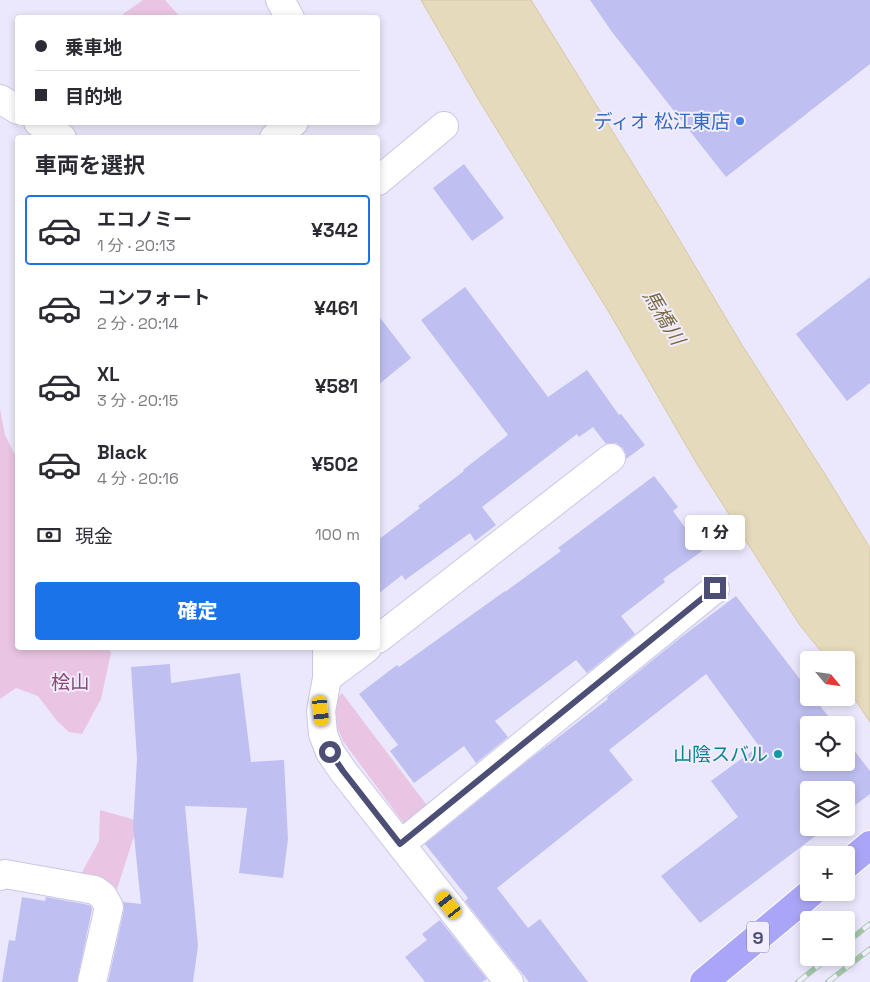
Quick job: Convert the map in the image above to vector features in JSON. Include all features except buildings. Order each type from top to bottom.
[{"type":"highway","points":[[855,858],[870,845]]},
{"type":"highway","name":"9","points":[[704,982],[801,901]]},
{"type":"street","points":[[280,0],[288,15]]},
{"type":"street","points":[[0,99],[15,108]]},
{"type":"street","points":[[42,125],[58,135]]},
{"type":"street","points":[[278,135],[290,125]]},
{"type":"street","points":[[380,179],[444,126]]},
{"type":"street","points":[[380,637],[611,458]]},
{"type":"street","points":[[400,844],[715,588]]},
{"type":"street","points":[[327,650],[327,678],[321,711],[323,734],[330,752],[509,982]]},
{"type":"street","points":[[327,678],[364,650]]},
{"type":"street","points":[[0,876],[5,874],[94,890],[103,896],[109,906],[92,982]]},
{"type":"green space","points":[[143,0],[165,0],[178,15],[124,15]]},
{"type":"green space","name":"桧山","points":[[0,409],[5,435],[15,455],[15,650],[110,650],[111,653],[101,699],[82,734],[69,732],[57,721],[38,696],[16,688],[0,699]]},
{"type":"green space","points":[[342,693],[429,808],[405,825],[343,741],[336,725],[336,700]]},
{"type":"green space","points":[[100,810],[139,821],[117,889],[81,874],[99,841]]},
{"type":"water","name":"馬橋川","points":[[421,0],[531,0],[667,219],[742,345],[870,548],[870,722],[855,700],[855,651],[821,651],[799,624],[697,464],[610,314],[477,97]]},
{"type":"railway","points":[[855,936],[870,924]]},
{"type":"railway","points":[[828,982],[870,949]]},
{"type":"railway","points":[[798,982],[818,966]]},
{"type":"place","name":"ディオ 松江東店","points":[[740,121]]},
{"type":"place","name":"山陰スバル","points":[[778,754]]},
{"type":"route","points":[[330,752],[400,844],[715,588]]}]
